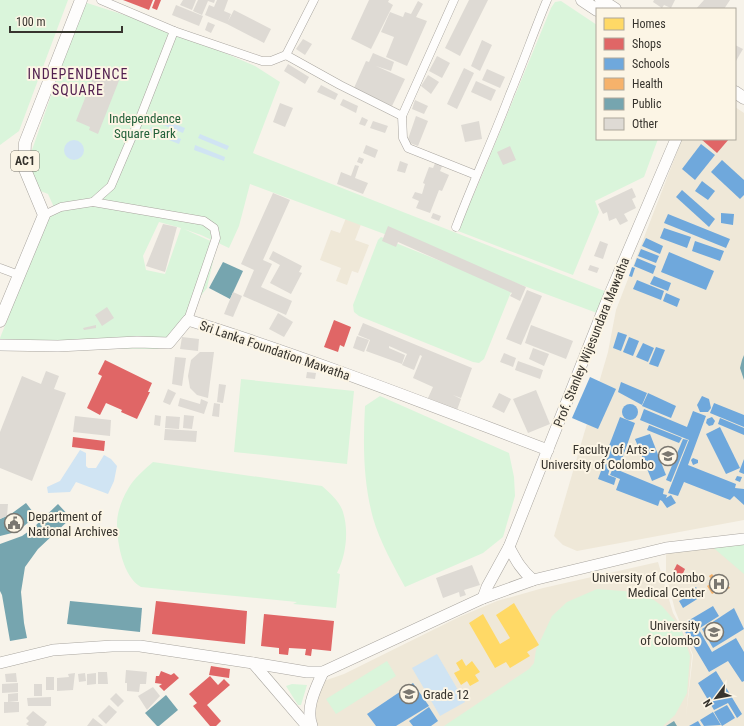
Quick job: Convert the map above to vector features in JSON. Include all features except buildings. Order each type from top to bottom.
[{"type":"main road","name":"AC1","points":[[44,215],[24,167],[25,143],[81,0]]},
{"type":"main road","points":[[582,0],[596,9]]},
{"type":"main road","points":[[601,0],[613,8]]},
{"type":"main road","name":"Prof. Stanley Wijesundara Mawatha","points":[[483,598],[487,587],[509,546],[606,303],[676,140]]},
{"type":"main road","points":[[0,321],[44,215]]},
{"type":"main road","name":"Sri Lanka Foundation Mawatha","points":[[0,345],[58,346],[137,342],[169,343],[188,320],[345,373],[548,450]]},
{"type":"main road","points":[[0,663],[53,650],[140,646],[307,672],[323,672],[483,598],[533,580],[666,548],[744,539]]},
{"type":"main road","points":[[509,546],[517,563],[524,573],[533,580]]},
{"type":"main road","points":[[253,663],[307,726]]},
{"type":"main road","points":[[312,726],[310,713],[312,698],[323,672]]},
{"type":"street","points":[[101,0],[174,30],[262,61],[271,61],[286,55],[314,0]]},
{"type":"street","points":[[454,0],[402,116],[403,138],[408,148],[476,175]]},
{"type":"street","points":[[456,227],[476,175],[511,94],[532,35],[547,0]]},
{"type":"street","points":[[93,202],[111,186],[140,118],[174,30]]},
{"type":"street","points":[[286,55],[340,86],[402,116]]},
{"type":"street","points":[[44,215],[61,207],[93,202],[204,221],[214,228],[216,238],[188,320]]},
{"type":"street","points":[[0,268],[19,275]]},
{"type":"shaded area","points":[[736,108],[744,113],[744,520],[577,551],[563,545],[554,536],[608,352],[616,310],[682,140],[736,140]]},
{"type":"shaded area","points":[[348,213],[363,219],[355,240],[369,245],[358,273],[352,271],[347,285],[336,281],[341,268],[320,260],[331,230],[340,233]]},
{"type":"shaded area","points":[[744,539],[744,726],[316,726],[313,713],[321,682],[344,674],[459,617],[497,601],[543,588],[658,562],[673,613],[681,627],[692,655],[686,716],[693,655],[675,610],[666,575],[666,548]]},
{"type":"green space","points":[[0,0],[68,0],[19,131],[0,145]]},
{"type":"green space","points":[[561,1],[596,24],[596,140],[658,140],[644,177],[595,201],[599,212],[573,275],[458,231],[551,8],[555,2]]},
{"type":"green space","name":"Independence Square Park","points":[[84,2],[174,31],[255,66],[280,82],[253,153],[607,292],[597,313],[250,184],[239,226],[229,248],[184,229],[217,244],[207,288],[158,349],[78,348],[0,342],[0,338],[53,205],[48,194],[38,190],[27,164]],"holes":[[[159,222],[181,228],[165,274],[146,270],[143,256]]]},
{"type":"green space","points":[[381,237],[485,279],[511,292],[484,359],[479,363],[473,362],[359,316],[354,312],[353,305],[378,240]]},
{"type":"green space","points":[[241,379],[354,391],[347,464],[234,452]]},
{"type":"green space","points":[[380,396],[509,453],[514,477],[515,496],[503,537],[483,553],[405,587],[379,536],[373,518],[367,490],[364,448],[365,406]]},
{"type":"green space","points":[[153,462],[322,486],[340,505],[346,527],[346,543],[343,559],[337,573],[340,574],[336,608],[293,604],[297,602],[141,587],[135,582],[125,568],[118,540],[117,524],[122,501],[130,485],[139,474]]},
{"type":"green space","points":[[744,539],[744,574],[709,544]]},
{"type":"green space","points":[[597,589],[636,592],[654,600],[662,606],[681,628],[690,656],[687,693],[675,715],[663,726],[444,726],[529,669],[534,663],[536,650],[552,616],[567,602]]},
{"type":"green space","points":[[387,661],[396,676],[336,714],[326,699]]},
{"type":"green space","points":[[292,684],[307,685],[301,705],[298,705],[286,686]]},
{"type":"water","points":[[155,116],[185,128],[183,133],[153,121]]},
{"type":"water","points":[[151,127],[181,139],[179,144],[149,132]]},
{"type":"water","points":[[200,134],[229,146],[227,150],[198,138]]},
{"type":"water","points":[[74,140],[81,143],[84,150],[81,157],[74,160],[67,157],[64,150],[67,143]]},
{"type":"water","points":[[195,145],[225,157],[224,161],[194,150]]},
{"type":"water","points":[[80,450],[86,453],[86,466],[88,468],[96,468],[104,455],[111,459],[117,466],[114,481],[108,494],[76,482],[70,492],[48,493],[47,487],[60,481]]},
{"type":"water","points":[[437,654],[465,702],[440,716],[412,668]]},
{"type":"place","name":"Faculty of Arts - University of Colombo","points":[[668,456]]},
{"type":"place","name":"Department of National Archives","points":[[14,523]]},
{"type":"place","name":"University of Colombo Medical Center","points":[[719,584]]},
{"type":"place","name":"University of Colombo","points":[[714,632]]},
{"type":"place","name":"Grade 12","points":[[409,694]]},
{"type":"district","name":"INDEPENDENCE SQUARE","points":[[78,82]]}]
